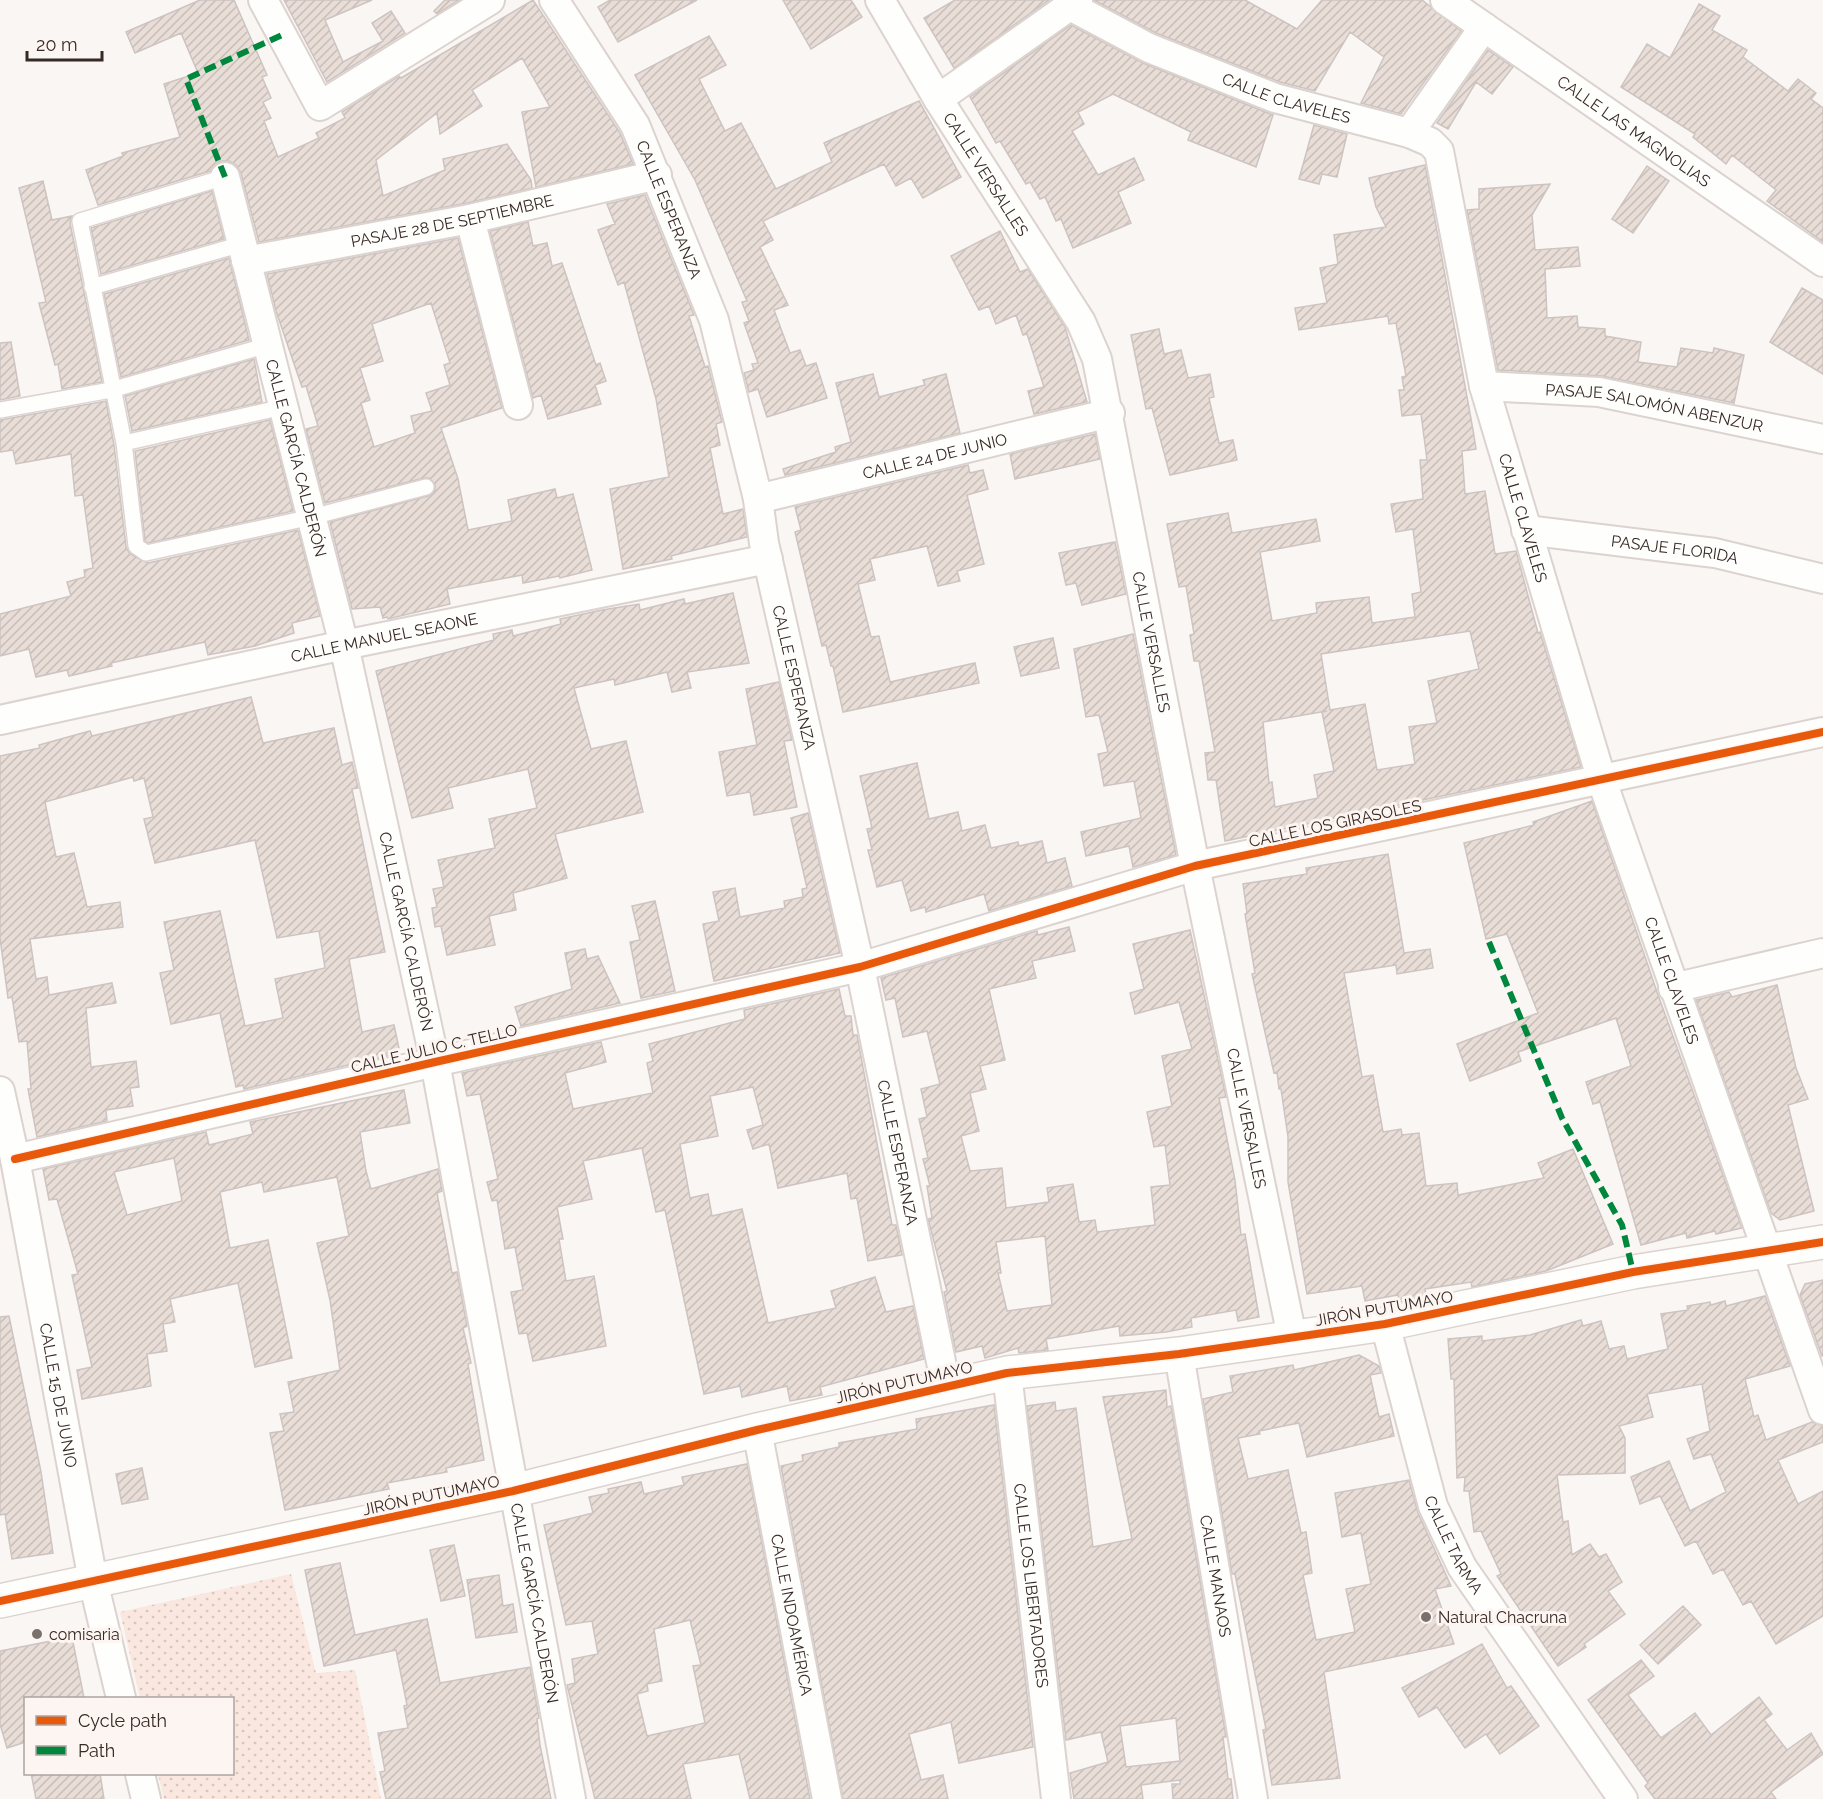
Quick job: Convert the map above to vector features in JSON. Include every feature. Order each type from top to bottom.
[{"type":"street","points":[[263,0],[320,106],[490,0]]},
{"type":"street","name":"CALLE ESPERANZA","points":[[554,0],[635,125],[714,320],[758,499],[768,559],[860,967],[946,1386]]},
{"type":"street","name":"CALLE VERSALLES","points":[[880,0],[938,99],[1081,322],[1097,359],[1110,413],[1196,866],[1292,1337]]},
{"type":"street","name":"CALLE LAS MAGNOLIAS","points":[[1445,0],[1823,262]]},
{"type":"street","points":[[938,99],[1074,3]]},
{"type":"street","name":"CALLE CLAVELES","points":[[1074,3],[1149,48],[1275,98],[1409,133],[1430,142],[1439,151],[1484,386],[1602,781],[1823,1410]]},
{"type":"street","points":[[1409,133],[1484,27]]},
{"type":"street","name":"PASAJE 28 DE SEPTIEMBRE","points":[[244,252],[470,219],[657,175]]},
{"type":"street","name":"CALLE GARCÍA CALDERÓN","points":[[225,177],[345,645],[435,1062],[571,1799]]},
{"type":"street","points":[[470,219],[518,405]]},
{"type":"street","name":"PASAJE SALOMÓN ABENZUR","points":[[1484,386],[1599,392],[1823,439]]},
{"type":"street","name":"CALLE 24 DE JUNIO","points":[[758,499],[1110,413]]},
{"type":"street","name":"PASAJE FLORIDA","points":[[1526,530],[1715,553],[1823,579]]},
{"type":"street","name":"CALLE MANUEL SEAONE","points":[[0,720],[345,645],[768,559]]},
{"type":"street","name":"CALLE LOS GIRASOLES","points":[[860,967],[1196,866],[1823,732]]},
{"type":"street","points":[[1673,988],[1823,953]]},
{"type":"street","name":"CALLE JULIO C. TELLO","points":[[15,1159],[860,967]]},
{"type":"street","name":"CALLE 15 DE JUNIO","points":[[0,1091],[15,1159],[93,1581],[122,1697]]},
{"type":"street","name":"JIRÓN PUTUMAYO","points":[[0,1601],[513,1491],[757,1430],[1007,1373],[1179,1354],[1385,1324],[1633,1272],[1823,1242]]},
{"type":"street","name":"CALLE TARMA","points":[[1385,1324],[1433,1506],[1462,1567],[1623,1799]]},
{"type":"street","name":"CALLE MANAOS","points":[[1179,1354],[1253,1799]]},
{"type":"street","name":"CALLE LOS LIBERTADORES","points":[[1007,1373],[1056,1799]]},
{"type":"street","name":"CALLE INDOAMÉRICA","points":[[757,1430],[827,1799]]},
{"type":"street","points":[[140,1775],[146,1799]]},
{"type":"lane","points":[[225,177],[80,221],[111,390],[124,443],[136,546],[146,553],[312,517],[426,487]]},
{"type":"lane","points":[[92,286],[244,252]]},
{"type":"lane","points":[[0,410],[111,390],[268,345]]},
{"type":"lane","points":[[124,443],[283,406]]},
{"type":"shaded area","points":[[291,1574],[316,1673],[355,1670],[381,1799],[164,1799],[158,1775],[234,1775],[234,1697],[140,1697],[120,1612]]},
{"type":"building","points":[[200,0],[234,0],[267,75],[262,77],[271,98],[263,102],[271,118],[264,121],[278,157],[319,138],[316,133],[345,118],[342,112],[399,76],[401,78],[533,0],[620,133],[633,164],[536,187],[522,112],[550,107],[522,58],[472,90],[482,106],[440,134],[437,113],[376,160],[383,196],[445,170],[443,159],[507,144],[531,180],[532,188],[467,203],[259,242],[241,173],[236,165],[229,161],[220,161],[210,171],[98,205],[86,170],[123,156],[122,153],[180,137],[164,84],[198,73],[181,33],[135,53],[126,32]]},
{"type":"building","points":[[284,0],[372,0],[325,20],[343,62],[383,41],[372,23],[391,11],[405,33],[327,82]]},
{"type":"building","points":[[445,0],[459,0],[437,14],[434,11]]},
{"type":"building","points":[[610,0],[697,0],[618,42],[598,7]]},
{"type":"building","points":[[783,0],[851,0],[862,17],[811,49]]},
{"type":"building","points":[[955,0],[1049,0],[954,68],[924,18]]},
{"type":"building","points":[[1094,0],[1245,0],[1297,29],[1322,0],[1422,0],[1461,31],[1401,114],[1361,103],[1384,57],[1350,32],[1315,91],[1280,82],[1156,33]]},
{"type":"building","points":[[1699,4],[1720,16],[1712,30],[1747,50],[1743,57],[1788,91],[1798,79],[1816,93],[1811,99],[1823,108],[1823,242],[1767,201],[1776,190],[1732,155],[1726,164],[1693,137],[1695,134],[1621,87],[1647,44],[1670,58]]},
{"type":"building","points":[[1071,25],[1143,63],[1273,115],[1256,167],[1188,140],[1191,132],[1113,94],[1078,112],[1084,124],[1072,131],[1098,175],[1134,158],[1144,180],[1118,192],[1131,223],[1073,248],[1061,219],[1056,221],[1045,197],[1040,199],[1030,182],[1026,184],[1000,141],[996,143],[970,97]]},
{"type":"building","points":[[709,36],[726,65],[699,79],[725,131],[741,123],[776,189],[832,162],[824,143],[919,101],[961,177],[923,198],[911,178],[896,186],[884,164],[763,221],[773,240],[760,247],[788,305],[774,310],[790,353],[800,350],[806,366],[816,363],[827,398],[767,417],[758,389],[749,392],[744,373],[754,370],[752,364],[758,363],[744,323],[749,321],[742,302],[747,301],[695,180],[635,75]]},
{"type":"building","points":[[1488,50],[1513,67],[1492,94],[1476,82],[1448,129],[1437,123]]},
{"type":"building","points":[[1314,125],[1347,134],[1337,177],[1322,174],[1319,184],[1299,179]]},
{"type":"building","points":[[1425,165],[1476,449],[1462,451],[1465,494],[1485,491],[1495,554],[1516,551],[1538,633],[1540,632],[1581,767],[1225,841],[1216,780],[1208,780],[1205,753],[1215,752],[1199,661],[1194,661],[1190,635],[1194,634],[1186,586],[1179,587],[1167,524],[1228,513],[1232,533],[1316,519],[1320,541],[1260,552],[1272,621],[1317,613],[1316,603],[1369,597],[1372,623],[1415,617],[1412,594],[1421,592],[1413,529],[1396,532],[1391,504],[1423,499],[1420,460],[1427,460],[1421,414],[1402,416],[1399,390],[1404,390],[1402,377],[1406,376],[1396,323],[1389,324],[1388,316],[1299,330],[1295,308],[1327,303],[1320,268],[1338,264],[1334,235],[1386,227],[1376,207],[1369,178]],"holes":[[[1470,631],[1479,669],[1428,681],[1437,723],[1409,727],[1415,764],[1377,770],[1365,704],[1330,710],[1321,654]],[[1327,711],[1322,712],[1334,771],[1314,775],[1318,798],[1275,807],[1272,782],[1269,783],[1263,722]]]},
{"type":"building","points":[[1647,166],[1669,181],[1633,233],[1612,219]]},
{"type":"building","points":[[43,181],[52,220],[72,216],[70,223],[102,382],[62,389],[58,364],[55,365],[39,303],[46,302],[19,188]]},
{"type":"building","points":[[1550,184],[1532,215],[1535,250],[1578,247],[1580,266],[1545,269],[1547,318],[1577,316],[1578,327],[1605,329],[1605,336],[1641,342],[1638,362],[1677,367],[1681,348],[1713,353],[1714,348],[1744,355],[1734,403],[1602,376],[1498,370],[1467,210],[1479,209],[1479,189]]},
{"type":"building","points":[[212,191],[224,239],[101,274],[91,228]]},
{"type":"building","points":[[645,195],[694,315],[689,316],[705,367],[708,366],[722,422],[716,424],[720,445],[710,448],[723,514],[743,509],[747,537],[671,556],[672,559],[623,569],[610,489],[669,477],[656,399],[624,282],[618,285],[598,230],[615,224],[607,204]]},
{"type":"building","points":[[528,222],[533,246],[547,243],[552,266],[562,263],[596,365],[600,363],[606,381],[595,385],[601,404],[548,419],[541,395],[533,398],[490,231]]},
{"type":"building","points":[[1000,231],[1020,272],[1028,269],[1065,327],[1087,402],[1034,414],[1028,391],[1044,387],[1027,334],[1023,335],[1016,315],[996,324],[989,306],[979,310],[951,256]]},
{"type":"building","points":[[458,238],[502,408],[441,428],[458,479],[468,530],[512,521],[508,500],[555,489],[557,498],[573,494],[592,570],[560,578],[559,576],[523,583],[522,575],[447,589],[450,604],[388,619],[383,618],[380,607],[352,609],[330,522],[428,496],[435,490],[435,484],[429,478],[424,478],[325,503],[306,429],[318,426],[306,386],[302,387],[276,311],[267,274]],"holes":[[[431,303],[450,363],[444,365],[450,385],[426,393],[432,411],[411,416],[415,433],[374,447],[361,403],[370,400],[360,368],[383,361],[372,324]]]},
{"type":"building","points":[[229,258],[249,340],[121,377],[104,294]]},
{"type":"building","points":[[1802,288],[1823,300],[1823,374],[1770,342]]},
{"type":"building","points":[[1159,329],[1164,354],[1181,350],[1188,378],[1210,374],[1214,397],[1209,398],[1219,443],[1233,440],[1237,460],[1170,475],[1152,408],[1146,409],[1131,335]]},
{"type":"building","points":[[11,342],[20,396],[0,400],[0,343]]},
{"type":"building","points":[[254,359],[262,402],[132,431],[125,396]]},
{"type":"building","points":[[873,374],[879,397],[925,385],[923,380],[946,374],[960,433],[785,475],[783,469],[836,452],[835,447],[851,442],[836,383]]},
{"type":"building","points":[[106,401],[114,445],[126,547],[130,554],[148,563],[298,530],[320,616],[292,623],[294,633],[255,646],[208,655],[205,642],[111,663],[112,666],[69,676],[67,670],[36,677],[29,649],[0,656],[0,614],[71,596],[67,582],[85,577],[84,570],[93,568],[83,495],[75,496],[71,454],[16,464],[13,450],[0,452],[0,420]]},
{"type":"building","points":[[270,420],[293,511],[148,543],[145,541],[135,451]]},
{"type":"building","points":[[1095,434],[1100,459],[1015,479],[1010,454]]},
{"type":"building","points":[[968,465],[970,473],[983,470],[988,489],[967,495],[984,564],[957,571],[960,581],[938,586],[927,546],[870,559],[875,580],[858,584],[871,637],[879,636],[890,682],[975,663],[979,683],[843,712],[833,666],[831,666],[826,645],[822,646],[795,532],[801,530],[795,507]]},
{"type":"building","points":[[1115,542],[1126,594],[1082,605],[1076,583],[1066,585],[1059,553]]},
{"type":"building","points":[[733,593],[749,663],[687,672],[691,688],[672,692],[667,672],[615,685],[614,679],[574,688],[591,749],[626,741],[643,812],[555,834],[567,878],[513,893],[516,910],[489,916],[495,945],[447,955],[441,926],[435,927],[432,908],[437,907],[433,889],[444,887],[438,860],[495,848],[489,819],[537,808],[528,769],[448,788],[453,808],[412,818],[376,671],[494,640],[493,634],[512,630],[513,636],[561,624],[560,619],[639,604],[640,610],[684,599],[685,604]]},
{"type":"building","points":[[1133,634],[1176,855],[1133,867],[1129,846],[1086,856],[1081,832],[1141,818],[1134,781],[1104,786],[1098,754],[1108,752],[1099,715],[1086,717],[1074,649]]},
{"type":"building","points":[[1053,638],[1059,668],[1021,676],[1014,647]]},
{"type":"building","points":[[779,682],[792,740],[784,741],[797,807],[754,815],[750,792],[727,796],[719,752],[757,745],[746,689]]},
{"type":"building","points":[[251,697],[263,743],[334,728],[342,765],[352,762],[358,788],[352,789],[385,952],[349,959],[362,1032],[394,1025],[400,1053],[244,1089],[243,1085],[236,1087],[220,1013],[171,1024],[160,973],[174,970],[164,922],[220,911],[245,1026],[283,1018],[275,979],[325,968],[319,931],[277,938],[255,840],[155,863],[144,819],[153,817],[144,778],[134,781],[133,777],[45,802],[56,857],[74,853],[87,907],[120,902],[123,927],[30,939],[36,979],[47,977],[49,995],[112,983],[116,1003],[86,1008],[91,1067],[136,1061],[139,1087],[130,1088],[133,1106],[106,1110],[107,1121],[37,1137],[28,1089],[31,1089],[27,1041],[19,1042],[12,997],[8,998],[0,938],[0,756],[40,748],[39,745],[90,731],[92,736]]},
{"type":"building","points":[[917,763],[929,819],[958,812],[962,831],[985,825],[991,848],[1018,842],[1019,846],[1042,841],[1047,863],[1065,858],[1072,886],[989,911],[984,894],[926,912],[925,907],[911,911],[902,880],[877,887],[868,850],[872,850],[867,829],[872,828],[860,776]]},
{"type":"building","points":[[1592,801],[1657,992],[1742,1228],[1716,1234],[1715,1231],[1687,1238],[1686,1233],[1641,1245],[1600,1102],[1593,1104],[1586,1082],[1631,1066],[1616,1018],[1518,1052],[1521,1061],[1470,1081],[1457,1044],[1538,1013],[1507,934],[1486,939],[1464,843],[1534,825],[1533,822]]},
{"type":"building","points":[[808,813],[840,953],[714,981],[703,924],[719,921],[713,892],[735,888],[740,917],[785,908],[784,901],[803,897],[802,889],[807,888],[791,818]]},
{"type":"building","points":[[1388,854],[1404,953],[1430,949],[1433,968],[1397,974],[1396,965],[1344,973],[1362,1077],[1373,1075],[1383,1132],[1401,1129],[1402,1135],[1419,1133],[1426,1186],[1457,1183],[1458,1195],[1544,1178],[1538,1163],[1573,1149],[1613,1244],[1546,1271],[1472,1287],[1471,1282],[1425,1289],[1426,1296],[1399,1302],[1398,1295],[1365,1301],[1362,1286],[1307,1294],[1288,1182],[1288,1137],[1281,1089],[1279,1089],[1277,1072],[1274,1073],[1252,974],[1255,973],[1245,914],[1247,913],[1243,884],[1307,874],[1306,868]]},
{"type":"building","points":[[655,901],[675,991],[641,998],[630,942],[640,940],[632,906]]},
{"type":"building","points":[[1069,927],[1075,951],[1032,961],[1036,978],[989,989],[1005,1060],[980,1066],[986,1089],[970,1093],[979,1131],[961,1136],[970,1171],[1002,1168],[1006,1208],[1049,1202],[1047,1188],[1073,1184],[1079,1222],[1095,1220],[1097,1232],[1155,1225],[1151,1187],[1170,1185],[1165,1145],[1154,1147],[1147,1112],[1172,1106],[1162,1056],[1192,1049],[1179,1002],[1135,1014],[1130,993],[1144,989],[1133,944],[1190,930],[1226,1097],[1219,1098],[1235,1180],[1241,1235],[1245,1234],[1259,1317],[1238,1321],[1236,1310],[1191,1318],[1192,1327],[1166,1332],[1120,1336],[1119,1326],[1046,1339],[1048,1350],[1019,1353],[1018,1348],[985,1358],[982,1346],[956,1352],[944,1292],[947,1291],[928,1219],[932,1218],[927,1186],[930,1186],[923,1159],[928,1158],[919,1119],[927,1117],[921,1089],[940,1084],[927,1031],[903,1037],[895,998],[886,1000],[881,978],[1037,931],[1038,935]],"holes":[[[1045,1236],[1052,1305],[1007,1311],[998,1273],[1001,1273],[996,1242]]]},
{"type":"building","points":[[585,949],[587,959],[598,956],[620,1003],[521,1026],[515,1007],[572,989],[565,953]]},
{"type":"building","points":[[1777,985],[1796,1068],[1808,1099],[1788,1105],[1814,1211],[1780,1220],[1771,1213],[1696,1000],[1729,992],[1732,997]]},
{"type":"building","points":[[839,989],[845,1016],[851,1016],[853,1035],[857,1035],[892,1225],[896,1225],[902,1255],[868,1261],[857,1198],[851,1199],[847,1173],[778,1188],[769,1144],[753,1149],[747,1130],[763,1125],[753,1087],[710,1096],[718,1136],[680,1144],[690,1198],[708,1194],[712,1216],[742,1209],[768,1323],[836,1308],[831,1291],[875,1277],[886,1312],[913,1306],[924,1359],[820,1387],[822,1395],[790,1401],[787,1386],[742,1397],[740,1386],[704,1394],[665,1210],[656,1212],[642,1148],[583,1161],[592,1199],[557,1207],[563,1239],[559,1239],[566,1281],[594,1276],[606,1346],[533,1361],[527,1333],[519,1334],[511,1292],[523,1290],[515,1247],[505,1249],[497,1200],[492,1201],[487,1182],[498,1179],[480,1094],[467,1096],[462,1073],[601,1042],[606,1062],[565,1073],[573,1109],[653,1093],[647,1063],[653,1061],[649,1044],[745,1019],[744,1010]]},
{"type":"building","points":[[404,1090],[410,1123],[360,1132],[366,1171],[371,1189],[438,1169],[442,1191],[437,1193],[452,1273],[457,1272],[467,1326],[463,1328],[471,1363],[468,1364],[484,1460],[446,1468],[447,1472],[387,1483],[389,1489],[285,1510],[270,1433],[284,1431],[280,1414],[294,1412],[288,1382],[340,1370],[330,1300],[317,1243],[349,1236],[337,1177],[264,1192],[262,1182],[220,1192],[230,1248],[268,1240],[292,1358],[255,1367],[238,1283],[170,1299],[175,1322],[163,1324],[167,1351],[147,1354],[151,1386],[82,1399],[77,1370],[92,1367],[72,1275],[78,1274],[57,1199],[49,1200],[43,1169],[206,1132],[209,1145],[253,1134],[250,1122]],"holes":[[[174,1158],[182,1201],[127,1215],[114,1172]]]},
{"type":"building","points":[[1823,1280],[1822,1356],[1800,1295],[1805,1284]]},
{"type":"building","points":[[1765,1296],[1790,1366],[1745,1379],[1754,1417],[1758,1415],[1766,1440],[1812,1422],[1823,1426],[1823,1442],[1778,1460],[1798,1504],[1823,1491],[1823,1616],[1776,1644],[1751,1601],[1743,1605],[1723,1569],[1713,1574],[1696,1541],[1685,1546],[1660,1496],[1640,1504],[1631,1477],[1669,1461],[1690,1511],[1726,1492],[1711,1454],[1694,1459],[1687,1439],[1710,1431],[1702,1384],[1647,1394],[1653,1417],[1619,1426],[1625,1438],[1625,1473],[1557,1475],[1563,1522],[1568,1521],[1572,1555],[1590,1544],[1599,1557],[1606,1554],[1622,1582],[1608,1591],[1625,1614],[1584,1644],[1586,1647],[1558,1666],[1497,1576],[1501,1574],[1481,1531],[1474,1532],[1469,1491],[1464,1491],[1465,1477],[1457,1478],[1454,1379],[1451,1379],[1448,1339],[1482,1336],[1482,1341],[1530,1335],[1581,1320],[1583,1326],[1601,1321],[1609,1349],[1624,1346],[1627,1359],[1668,1349],[1661,1314],[1688,1310],[1687,1306],[1710,1302],[1711,1305],[1725,1301],[1726,1306]]},
{"type":"building","points":[[9,1316],[41,1472],[53,1553],[12,1559],[5,1514],[0,1515],[0,1317]]},
{"type":"building","points":[[1359,1355],[1379,1366],[1381,1373],[1370,1375],[1379,1417],[1389,1414],[1394,1436],[1307,1457],[1299,1423],[1259,1431],[1260,1434],[1238,1438],[1248,1479],[1288,1470],[1301,1533],[1306,1532],[1312,1573],[1303,1575],[1316,1640],[1355,1632],[1346,1589],[1371,1584],[1361,1533],[1342,1537],[1335,1493],[1409,1480],[1418,1513],[1451,1586],[1435,1589],[1454,1644],[1324,1672],[1340,1778],[1272,1785],[1263,1730],[1266,1729],[1235,1574],[1232,1574],[1203,1399],[1233,1392],[1230,1376],[1293,1365],[1294,1370]]},
{"type":"building","points":[[1166,1390],[1167,1407],[1171,1406],[1226,1737],[1223,1737],[1233,1799],[1173,1799],[1172,1784],[1180,1784],[1180,1780],[1141,1785],[1143,1799],[1074,1799],[1070,1773],[1108,1762],[1101,1732],[1066,1740],[1027,1406],[1055,1402],[1056,1411],[1076,1408],[1093,1547],[1132,1539],[1103,1397]],"holes":[[[1176,1718],[1180,1761],[1126,1767],[1120,1726]]]},
{"type":"building","points":[[994,1405],[1033,1747],[959,1763],[951,1722],[909,1734],[921,1780],[943,1775],[948,1799],[843,1799],[781,1466],[803,1461],[802,1455],[839,1447],[839,1443],[917,1429],[916,1419]]},
{"type":"building","points":[[747,1464],[810,1799],[750,1799],[739,1754],[683,1764],[691,1799],[595,1799],[567,1685],[575,1683],[572,1659],[598,1654],[592,1621],[566,1625],[544,1525],[593,1513],[589,1497],[609,1493],[608,1489],[641,1482],[644,1494],[684,1485],[682,1477]],"holes":[[[690,1620],[701,1665],[693,1666],[705,1723],[647,1736],[637,1694],[648,1691],[647,1684],[662,1681],[654,1629]]]},
{"type":"building","points":[[142,1468],[148,1499],[122,1504],[116,1474]]},
{"type":"building","points":[[454,1545],[465,1596],[441,1601],[430,1550]]},
{"type":"building","points":[[340,1563],[355,1635],[427,1619],[440,1683],[530,1667],[539,1718],[537,1719],[540,1745],[551,1799],[386,1799],[380,1772],[385,1771],[378,1733],[408,1728],[404,1706],[407,1705],[396,1650],[324,1666],[305,1570]]},
{"type":"building","points":[[499,1575],[503,1606],[513,1604],[517,1632],[476,1638],[467,1580]]},
{"type":"building","points":[[1683,1606],[1701,1625],[1658,1664],[1640,1645]]},
{"type":"building","points":[[72,1637],[84,1697],[24,1697],[24,1743],[7,1748],[0,1724],[0,1651]]},
{"type":"building","points":[[1482,1644],[1507,1688],[1511,1686],[1539,1726],[1500,1754],[1486,1734],[1465,1748],[1437,1707],[1419,1717],[1402,1688]]},
{"type":"building","points":[[1641,1660],[1654,1676],[1628,1695],[1661,1738],[1695,1713],[1711,1735],[1759,1697],[1772,1714],[1764,1720],[1787,1750],[1811,1733],[1823,1754],[1771,1792],[1776,1799],[1655,1799],[1645,1786],[1648,1783],[1588,1700]]},
{"type":"building","points":[[31,1775],[100,1775],[104,1799],[36,1799]]},
{"type":"marked path","points":[[225,177],[186,79],[282,35]]},
{"type":"marked path","points":[[1489,942],[1562,1118],[1622,1225],[1633,1272]]},
{"type":"cycle path","points":[[15,1159],[860,967],[1195,866],[1823,732]]},
{"type":"cycle path","points":[[0,1601],[513,1491],[757,1430],[1007,1373],[1179,1354],[1385,1324],[1633,1272],[1823,1242]]},
{"type":"place","name":"Natural Chacruna","points":[[1426,1617]]},
{"type":"place","name":"comisaria","points":[[37,1634]]}]
